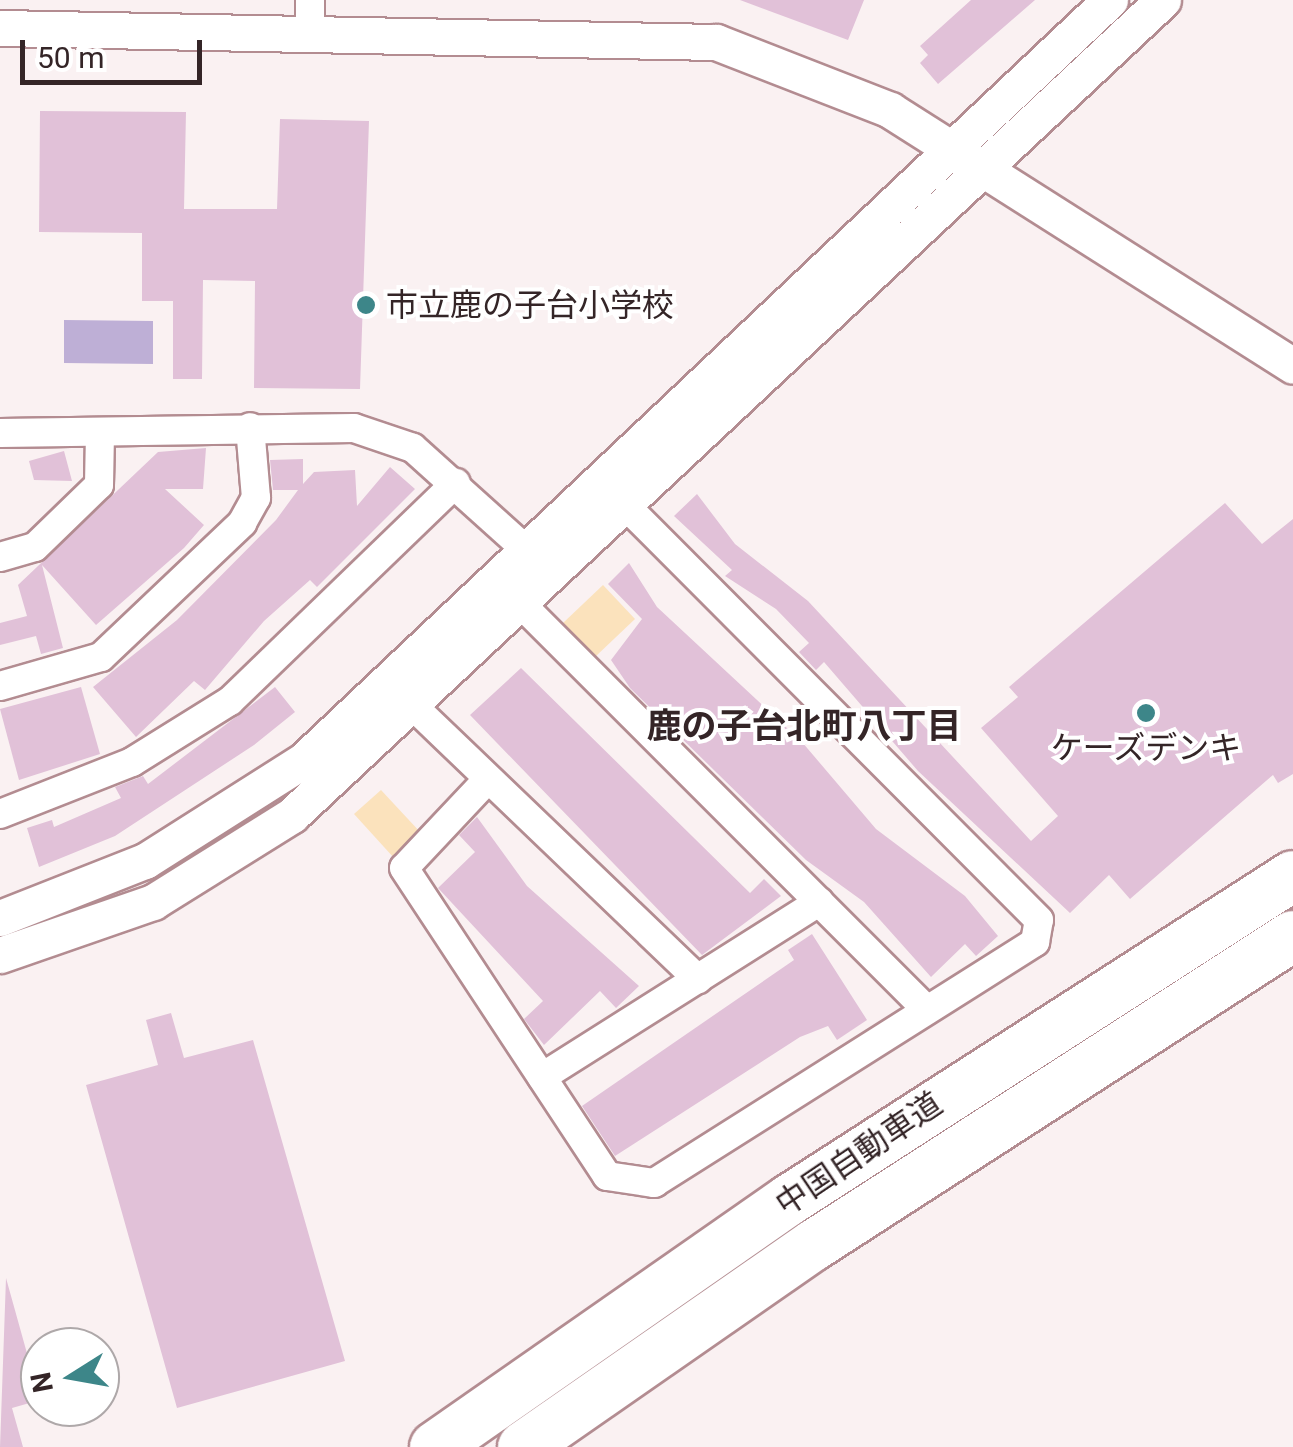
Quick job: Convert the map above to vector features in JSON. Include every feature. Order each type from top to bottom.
[{"type":"highway","name":"中国自動車道","points":[[435,1447],[839,1168],[1293,876]]},
{"type":"highway","name":"中国自動車道","points":[[523,1447],[830,1235],[1293,936]]},
{"type":"street","points":[[0,918],[146,861],[274,782],[952,152],[1110,0]]},
{"type":"street","points":[[0,955],[78,934],[200,874],[292,815],[986,173],[1163,0]]},
{"type":"street","points":[[0,28],[310,16],[716,42],[834,83],[952,152],[1293,366]]},
{"type":"street","points":[[0,686],[101,657],[242,524],[256,498],[250,427]]},
{"type":"street","points":[[0,433],[354,428],[412,448],[525,549]]},
{"type":"street","points":[[0,557],[36,547],[99,485],[100,432]]},
{"type":"street","points":[[0,814],[132,762],[230,702],[456,484]]},
{"type":"street","points":[[488,779],[404,868],[607,1176],[654,1182],[1034,942],[1038,920],[627,508]]},
{"type":"street","points":[[520,604],[927,1010]]},
{"type":"street","points":[[413,706],[698,979]]},
{"type":"street","points":[[542,1077],[819,902]]},
{"type":"shaded area","points":[[64,320],[153,321],[153,364],[64,363]]},
{"type":"shaded area","points":[[603,585],[635,619],[595,657],[563,623]]},
{"type":"shaded area","points":[[381,790],[421,833],[394,858],[354,814]]},
{"type":"building","points":[[740,0],[864,0],[848,40]]},
{"type":"building","points":[[971,0],[1035,0],[938,84],[920,63],[928,55],[920,46]]},
{"type":"building","points":[[40,111],[186,112],[184,209],[277,209],[280,119],[369,121],[360,389],[254,388],[255,281],[203,280],[202,379],[173,379],[173,301],[142,301],[142,233],[39,232]]},
{"type":"building","points":[[206,448],[203,489],[165,489],[204,525],[184,548],[96,625],[42,565],[63,648],[41,654],[36,636],[0,645],[0,623],[27,616],[18,585],[158,452]]},
{"type":"building","points":[[64,451],[72,481],[34,480],[29,461]]},
{"type":"building","points":[[303,459],[303,484],[314,472],[355,470],[357,506],[390,467],[415,489],[317,587],[310,580],[264,621],[205,690],[194,681],[136,737],[93,687],[177,620],[276,520],[298,490],[273,490],[270,460]]},
{"type":"building","name":"ケーズデンキ","points":[[697,494],[735,544],[808,601],[1031,841],[1058,816],[981,728],[1018,697],[1009,687],[1225,503],[1262,544],[1293,519],[1293,774],[1278,783],[1273,775],[1130,899],[1109,875],[1070,913],[918,771],[824,662],[816,670],[799,652],[809,643],[776,609],[725,576],[732,570],[674,516]]},
{"type":"building","points":[[629,563],[657,607],[802,742],[876,829],[965,896],[998,936],[976,956],[965,944],[931,977],[864,902],[806,860],[630,688],[611,660],[642,619],[608,584]]},
{"type":"building","points":[[521,668],[750,893],[764,879],[781,896],[702,955],[470,715]]},
{"type":"building","points":[[81,687],[100,754],[19,780],[0,709]]},
{"type":"building","points":[[275,687],[295,712],[254,745],[115,836],[39,867],[27,828],[52,820],[54,827],[121,798],[115,787],[143,776],[148,784]]},
{"type":"building","points":[[477,817],[527,886],[639,986],[616,1008],[600,991],[544,1045],[524,1019],[543,1001],[438,888],[475,852],[459,835]]},
{"type":"building","points":[[812,934],[867,1020],[837,1040],[828,1026],[800,1037],[615,1156],[582,1106],[794,960],[788,950]]},
{"type":"building","points":[[171,1013],[184,1058],[253,1040],[345,1361],[177,1408],[86,1085],[158,1065],[146,1020]]},
{"type":"building","points":[[6,1278],[20,1328],[20,1406],[12,1408],[23,1447],[0,1447]]},
{"type":"place","name":"市立鹿の子台小学校","points":[[366,305]]},
{"type":"place","name":"ケーズデンキ","points":[[1146,713]]},
{"type":"district","name":"鹿の子台北町八丁目","points":[[804,727]]}]
